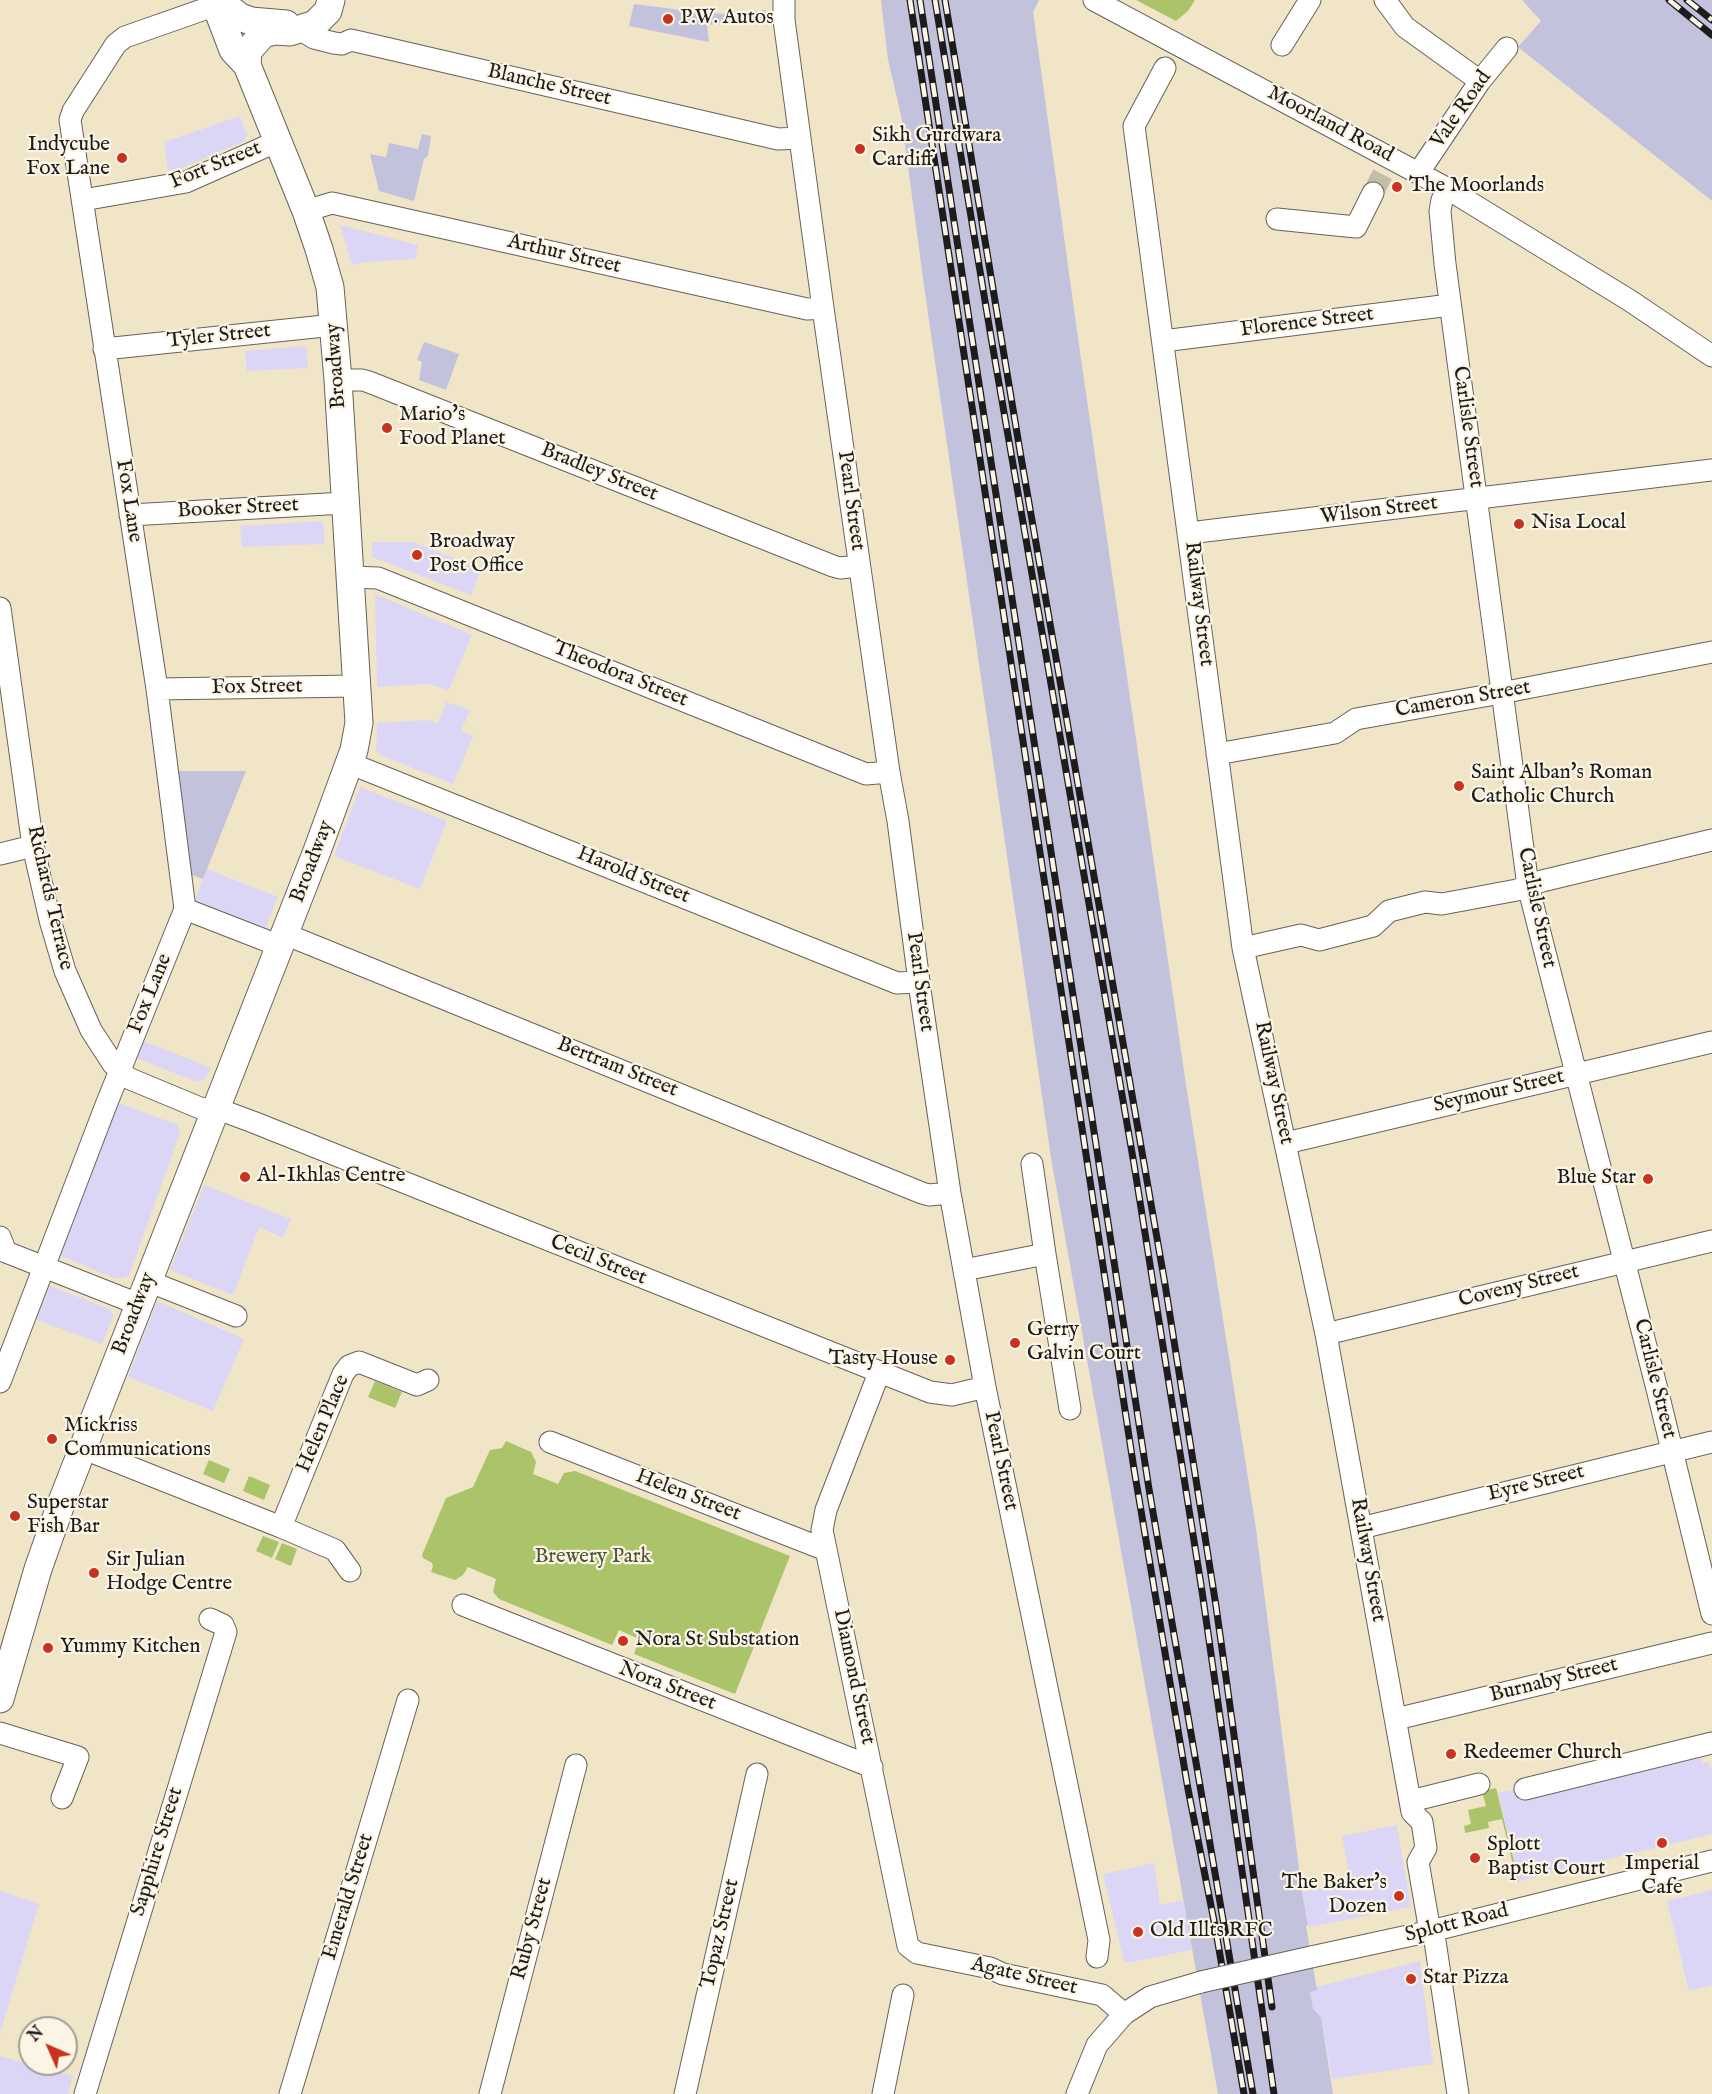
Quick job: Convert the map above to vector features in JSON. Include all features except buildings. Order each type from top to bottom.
[{"type":"main road","points":[[301,30],[323,18],[331,0]]},
{"type":"main road","name":"Blanche Street","points":[[221,2],[240,17],[251,21],[294,25],[301,30]]},
{"type":"main road","name":"Broadway","points":[[0,1699],[38,1569],[82,1448],[282,940],[349,763],[359,723],[338,380],[330,287],[306,211],[247,65],[233,50],[220,16],[221,2]]},
{"type":"main road","name":"Blanche Street","points":[[247,65],[248,51],[263,34],[274,31],[301,30]]},
{"type":"street","name":"Pearl Street","points":[[784,0],[784,20],[799,138],[950,1193],[985,1386],[1099,1940],[1097,1957]]},
{"type":"street","name":"Moorland Road","points":[[1094,0],[1419,172],[1629,300],[1712,356]]},
{"type":"street","points":[[1282,45],[1310,0]]},
{"type":"street","points":[[1385,0],[1405,27],[1480,81]]},
{"type":"street","name":"Fox Lane","points":[[0,1382],[47,1268],[185,909],[157,689],[70,120],[73,111],[116,44],[126,37],[221,2]]},
{"type":"street","name":"Blanche Street","points":[[301,30],[314,38],[334,43],[342,44],[351,40],[778,139],[799,138]]},
{"type":"street","name":"Vale Road","points":[[1419,172],[1480,81],[1507,48]]},
{"type":"street","name":"Railway Street","points":[[1165,68],[1134,126],[1243,948],[1326,1334],[1412,1812],[1422,1822],[1426,1848],[1418,1862],[1435,1941],[1458,2094]]},
{"type":"street","name":"Fort Street","points":[[83,200],[186,182],[278,141]]},
{"type":"street","name":"Carlisle Street","points":[[1448,189],[1442,200],[1440,211],[1450,305],[1528,886],[1712,1614]]},
{"type":"street","points":[[1277,219],[1356,228],[1373,193]]},
{"type":"street","name":"Arthur Street","points":[[306,211],[332,203],[807,309],[823,308]]},
{"type":"street","name":"Florence Street","points":[[1163,341],[1450,305]]},
{"type":"street","name":"Tyler Street","points":[[104,349],[334,325]]},
{"type":"street","name":"Bradley Street","points":[[338,380],[369,382],[833,566],[846,568],[859,566]]},
{"type":"street","name":"Wilson Street","points":[[1189,533],[1712,470]]},
{"type":"street","name":"Booker Street","points":[[130,515],[345,503]]},
{"type":"street","name":"Theodora Street","points":[[350,577],[378,578],[866,774],[889,772]]},
{"type":"street","name":"Richards Terrace","points":[[0,608],[33,846],[50,920],[65,971],[91,1030],[104,1052],[121,1073],[136,1083],[200,1108],[215,1111]]},
{"type":"street","name":"Cameron Street","points":[[1217,754],[1335,733],[1356,719],[1712,652]]},
{"type":"street","name":"Fox Street","points":[[157,689],[357,686]]},
{"type":"street","name":"Harold Street","points":[[349,763],[901,984],[918,982]]},
{"type":"street","points":[[1243,948],[1301,935],[1319,940],[1373,926],[1389,911],[1425,902],[1442,904],[1516,890],[1712,840]]},
{"type":"street","points":[[0,854],[33,846]]},
{"type":"street","name":"Bertram Street","points":[[185,909],[282,940],[929,1195],[950,1193]]},
{"type":"street","name":"Seymour Street","points":[[1286,1143],[1712,1042]]},
{"type":"street","name":"Cecil Street","points":[[215,1111],[226,1112],[253,1122],[879,1373],[940,1394],[952,1395],[985,1386]]},
{"type":"street","points":[[1032,1164],[1070,1408]]},
{"type":"street","points":[[0,1237],[6,1252],[47,1268],[236,1316]]},
{"type":"street","name":"Coveny Street","points":[[1326,1334],[1712,1241]]},
{"type":"street","points":[[964,1270],[1045,1254]]},
{"type":"street","name":"Helen Place","points":[[280,1527],[343,1374],[349,1366],[359,1362],[417,1386],[428,1380]]},
{"type":"street","name":"Diamond Street","points":[[879,1373],[823,1520],[822,1530],[908,1946],[917,1953]]},
{"type":"street","name":"Helen Street","points":[[550,1442],[826,1550]]},
{"type":"street","name":"Eyre Street","points":[[1361,1528],[1712,1442]]},
{"type":"street","points":[[82,1448],[335,1550],[350,1571]]},
{"type":"street","name":"Nora Street","points":[[463,1605],[872,1767]]},
{"type":"street","name":"Sapphire Street","points":[[85,2094],[226,1632],[223,1625],[210,1619]]},
{"type":"street","name":"Burnaby Street","points":[[1396,1719],[1712,1643]]},
{"type":"street","name":"Emerald Street","points":[[290,2094],[408,1700]]},
{"type":"street","points":[[0,1733],[78,1756],[62,1798]]},
{"type":"street","points":[[1525,1789],[1712,1743]]},
{"type":"street","name":"Ruby Street","points":[[490,2094],[576,1765]]},
{"type":"street","name":"Topaz Street","points":[[685,2094],[757,1774]]},
{"type":"street","points":[[1411,1801],[1479,1784]]},
{"type":"street","name":"Splott Road","points":[[1077,2094],[1097,2045],[1124,2014],[1150,1997],[1201,1982],[1431,1930],[1712,1861]]},
{"type":"street","name":"Agate Street","points":[[917,1953],[1102,1995],[1124,2014]]},
{"type":"street","points":[[883,2094],[903,1995]]},
{"type":"shaded area","points":[[881,0],[1039,0],[1033,12],[1078,338],[1185,1078],[1256,1529],[1308,1925],[1306,1926],[1317,1990],[1310,1992],[1313,2009],[1321,2017],[1333,2094],[1218,2094],[1051,1158],[901,115],[888,60]]},
{"type":"shaded area","points":[[1522,0],[1712,0],[1712,201],[1518,47],[1541,21]]},
{"type":"shaded area","name":"P.W. Autos","points":[[634,4],[705,13],[733,14],[766,10],[766,19],[707,25],[709,42],[629,26]]},
{"type":"shaded area","points":[[240,116],[247,135],[245,141],[181,168],[168,171],[164,142]]},
{"type":"shaded area","points":[[422,134],[431,136],[428,156],[424,159],[414,201],[379,191],[370,154],[386,157],[389,143],[418,149]]},
{"type":"shaded area","points":[[340,225],[418,245],[415,259],[352,265]]},
{"type":"shaded area","points":[[424,342],[459,354],[446,390],[419,380],[422,362],[417,360]]},
{"type":"shaded area","points":[[306,346],[308,368],[247,371],[245,351]]},
{"type":"shaded area","points":[[323,521],[325,544],[242,547],[240,526]]},
{"type":"shaded area","points":[[372,542],[413,542],[481,569],[471,595],[372,557]]},
{"type":"shaded area","points":[[375,594],[472,635],[449,690],[428,684],[377,687]]},
{"type":"shaded area","points":[[446,702],[470,710],[461,731],[473,736],[453,784],[380,755],[376,750],[377,723],[427,720],[438,723]]},
{"type":"shaded area","points":[[175,771],[246,771],[203,879],[189,874]]},
{"type":"shaded area","points":[[360,787],[447,821],[420,889],[334,856]]},
{"type":"shaded area","points":[[207,869],[278,897],[264,932],[193,905]]},
{"type":"shaded area","points":[[141,1040],[211,1068],[205,1079],[197,1082],[134,1057]]},
{"type":"shaded area","points":[[116,1102],[178,1125],[180,1133],[129,1276],[117,1279],[55,1254]]},
{"type":"shaded area","points":[[204,1185],[291,1219],[283,1238],[259,1227],[233,1295],[170,1270]]},
{"type":"shaded area","points":[[45,1284],[109,1309],[114,1315],[102,1344],[32,1318]]},
{"type":"shaded area","points":[[157,1301],[244,1339],[213,1411],[128,1377]]},
{"type":"shaded area","points":[[1699,1752],[1702,1763],[1709,1762],[1712,1772],[1712,1834],[1519,1881],[1498,1793]]},
{"type":"shaded area","points":[[1397,1825],[1411,1907],[1309,1927],[1302,1892],[1323,1888],[1322,1884],[1350,1878],[1342,1836]]},
{"type":"shaded area","points":[[1154,1863],[1160,1905],[1183,1900],[1192,1950],[1127,1963],[1124,1961],[1103,1874]]},
{"type":"shaded area","points":[[1712,1890],[1712,1985],[1689,1991],[1667,1901]]},
{"type":"shaded area","points":[[0,1891],[39,1904],[0,2033]]},
{"type":"shaded area","points":[[1420,1961],[1433,2064],[1332,2079],[1321,2017],[1313,2009],[1310,1992],[1317,1990],[1316,1987]]},
{"type":"shaded area","points":[[0,2056],[18,2061],[18,2076],[73,2076],[68,2094],[0,2094]]},
{"type":"green space","points":[[1136,0],[1195,0],[1188,11],[1176,21]]},
{"type":"green space","points":[[375,1381],[402,1392],[395,1408],[368,1397]]},
{"type":"green space","name":"Brewery Park","points":[[506,1441],[531,1452],[536,1462],[533,1474],[558,1484],[564,1473],[575,1471],[790,1556],[735,1694],[634,1654],[639,1639],[619,1630],[612,1645],[499,1599],[493,1592],[496,1579],[468,1567],[463,1575],[455,1580],[431,1572],[432,1563],[422,1555],[446,1498],[473,1487],[490,1450],[502,1448]]},
{"type":"green space","points":[[209,1460],[230,1469],[224,1483],[203,1474]]},
{"type":"green space","points":[[249,1476],[270,1485],[264,1500],[243,1491]]},
{"type":"green space","points":[[263,1536],[279,1542],[272,1558],[256,1551]]},
{"type":"green space","points":[[282,1543],[297,1549],[291,1566],[275,1559]]},
{"type":"green space","points":[[1496,1788],[1519,1881],[1517,1882],[1502,1819],[1488,1822],[1489,1828],[1465,1833],[1464,1826],[1471,1824],[1468,1810],[1486,1806],[1482,1791]]},
{"type":"tunnel","points":[[1373,193],[1391,158]]},
{"type":"railway","points":[[910,0],[1134,1469],[1188,1789],[1215,1926],[1244,2094]]},
{"type":"railway","points":[[920,0],[1149,1489],[1253,2094]]},
{"type":"railway","points":[[935,0],[1134,1164],[1202,1591],[1274,2094]]},
{"type":"railway","points":[[945,0],[1021,457],[1165,1284],[1216,1606],[1272,2007]]},
{"type":"railway","points":[[1669,0],[1712,35]]},
{"type":"railway","points":[[1687,0],[1712,20]]},
{"type":"place","name":"P.W. Autos","points":[[668,19]]},
{"type":"place","name":"Sikh Gurdwara Cardiff","points":[[860,149]]},
{"type":"place","name":"Indycube Fox Lane","points":[[122,158]]},
{"type":"place","name":"The Moorlands","points":[[1397,187]]},
{"type":"place","name":"Mario's Food Planet","points":[[387,428]]},
{"type":"place","name":"Nisa Local","points":[[1519,524]]},
{"type":"place","name":"Broadway Post Office","points":[[417,555]]},
{"type":"place","name":"Saint Alban's Roman Catholic Church","points":[[1459,786]]},
{"type":"place","name":"Al-Ikhlas Centre","points":[[245,1177]]},
{"type":"place","name":"Blue Star","points":[[1648,1179]]},
{"type":"place","name":"Gerry Galvin Court","points":[[1015,1343]]},
{"type":"place","name":"Tasty House","points":[[950,1360]]},
{"type":"place","name":"Mickriss Communications","points":[[52,1439]]},
{"type":"place","name":"Superstar Fish Bar","points":[[15,1516]]},
{"type":"place","name":"Sir Julian Hodge Centre","points":[[94,1573]]},
{"type":"place","name":"Nora St Substation","points":[[623,1641]]},
{"type":"place","name":"Yummy Kitchen","points":[[48,1648]]},
{"type":"place","name":"Redeemer Church","points":[[1451,1754]]},
{"type":"place","name":"Imperial Cafe","points":[[1662,1843]]},
{"type":"place","name":"Splott Baptist Court","points":[[1475,1858]]},
{"type":"place","name":"The Baker's Dozen","points":[[1399,1896]]},
{"type":"place","name":"Old Illts RFC","points":[[1138,1932]]},
{"type":"place","name":"Star Pizza","points":[[1411,1979]]}]
